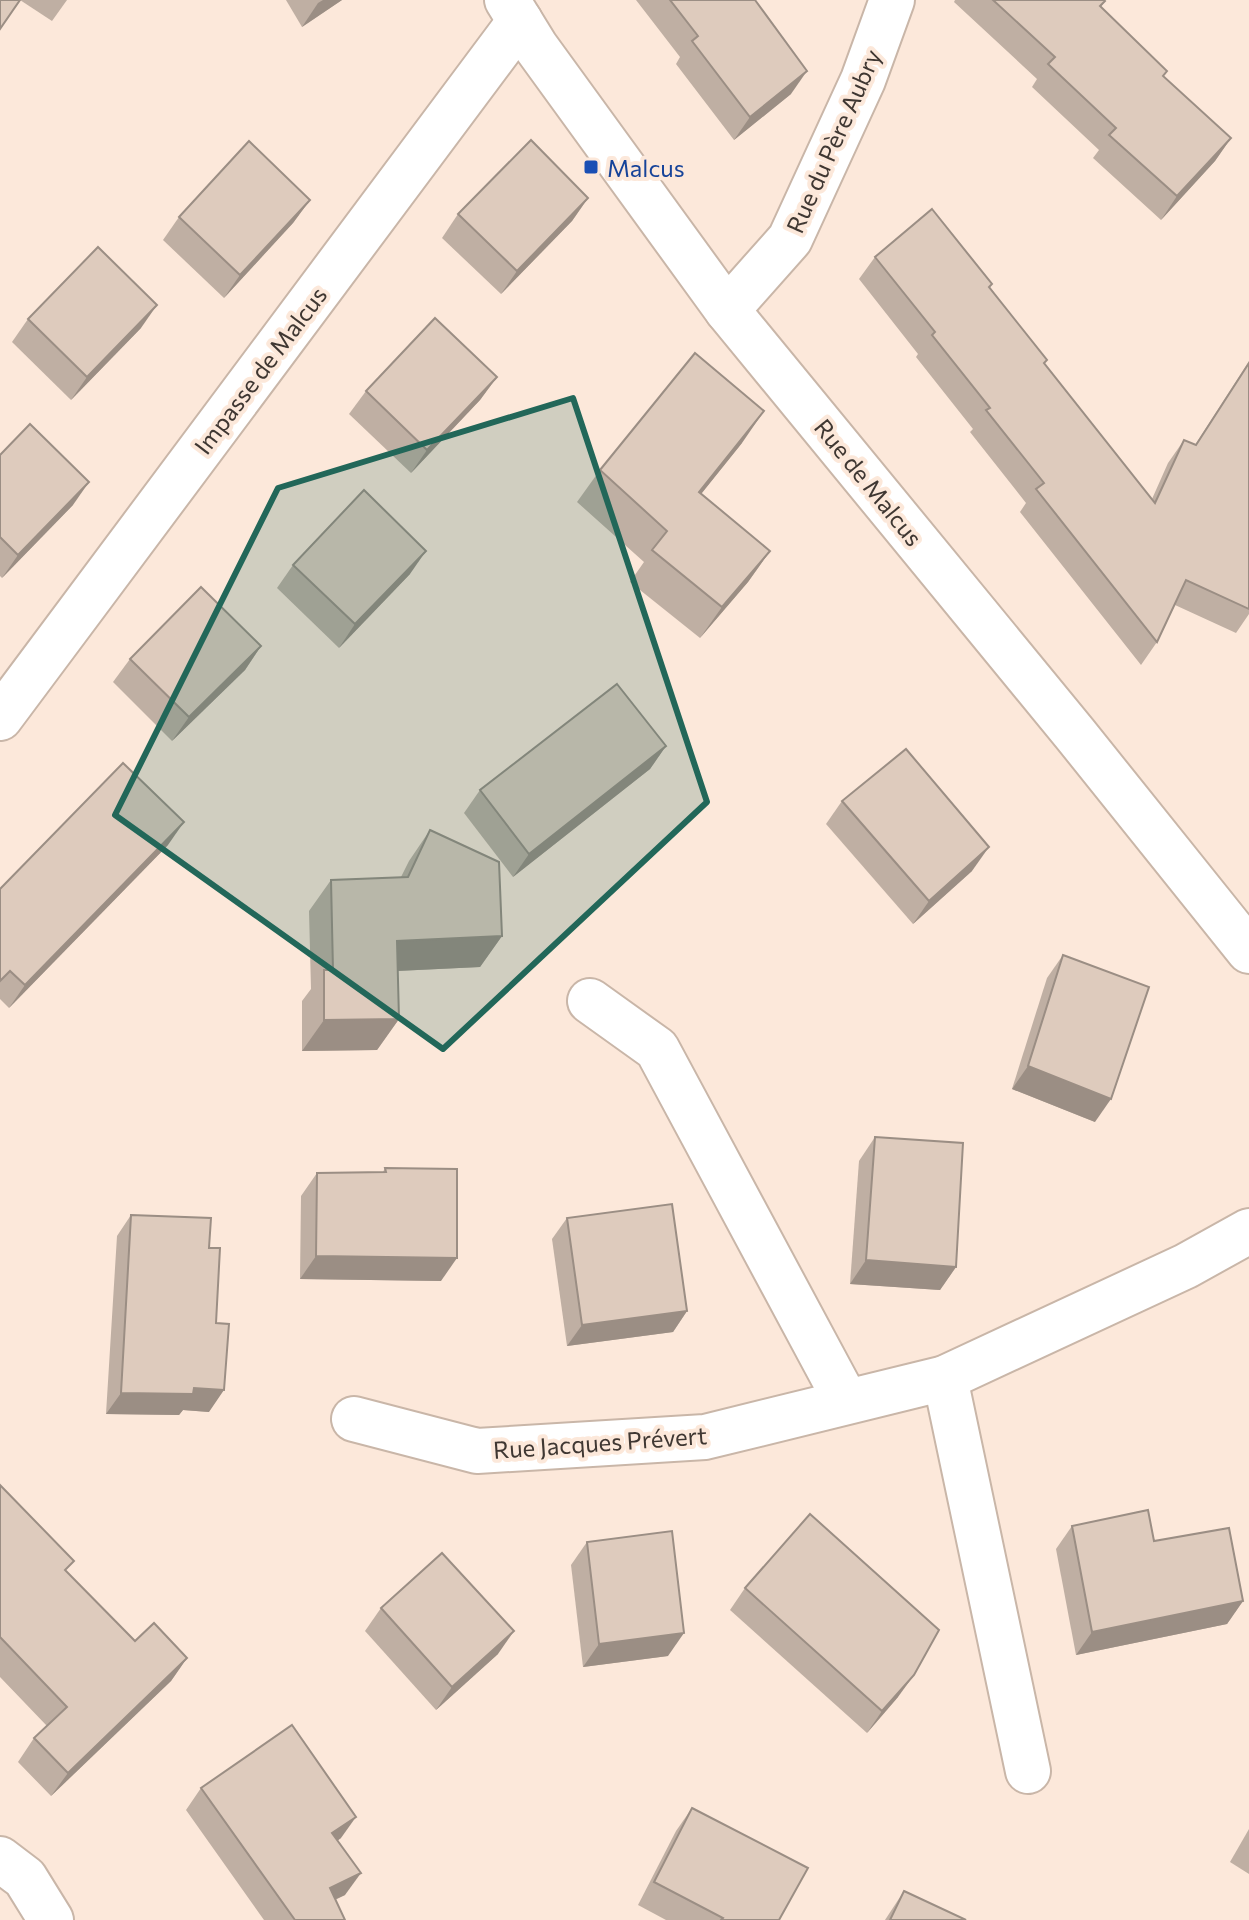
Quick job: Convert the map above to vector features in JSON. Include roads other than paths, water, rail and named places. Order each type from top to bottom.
[{"type":"street","name":"Rue du Père Aubry","points":[[727,310],[790,239],[863,80],[892,0]]},
{"type":"street","name":"Rue de Malcus","points":[[514,11],[536,47],[727,310],[1249,951]]},
{"type":"street","name":"Impasse de Malcus","points":[[0,718],[514,11]]},
{"type":"street","points":[[590,1001],[657,1049],[846,1401]]},
{"type":"street","name":"Rue Jacques Prévert","points":[[354,1419],[477,1451],[705,1437],[945,1378],[1186,1266],[1249,1231]]},
{"type":"street","points":[[945,1378],[1028,1771]]},
{"type":"street","points":[[0,1859],[25,1878],[51,1920]]},
{"type":"place","name":"Malcus","points":[[591,167]]}]
